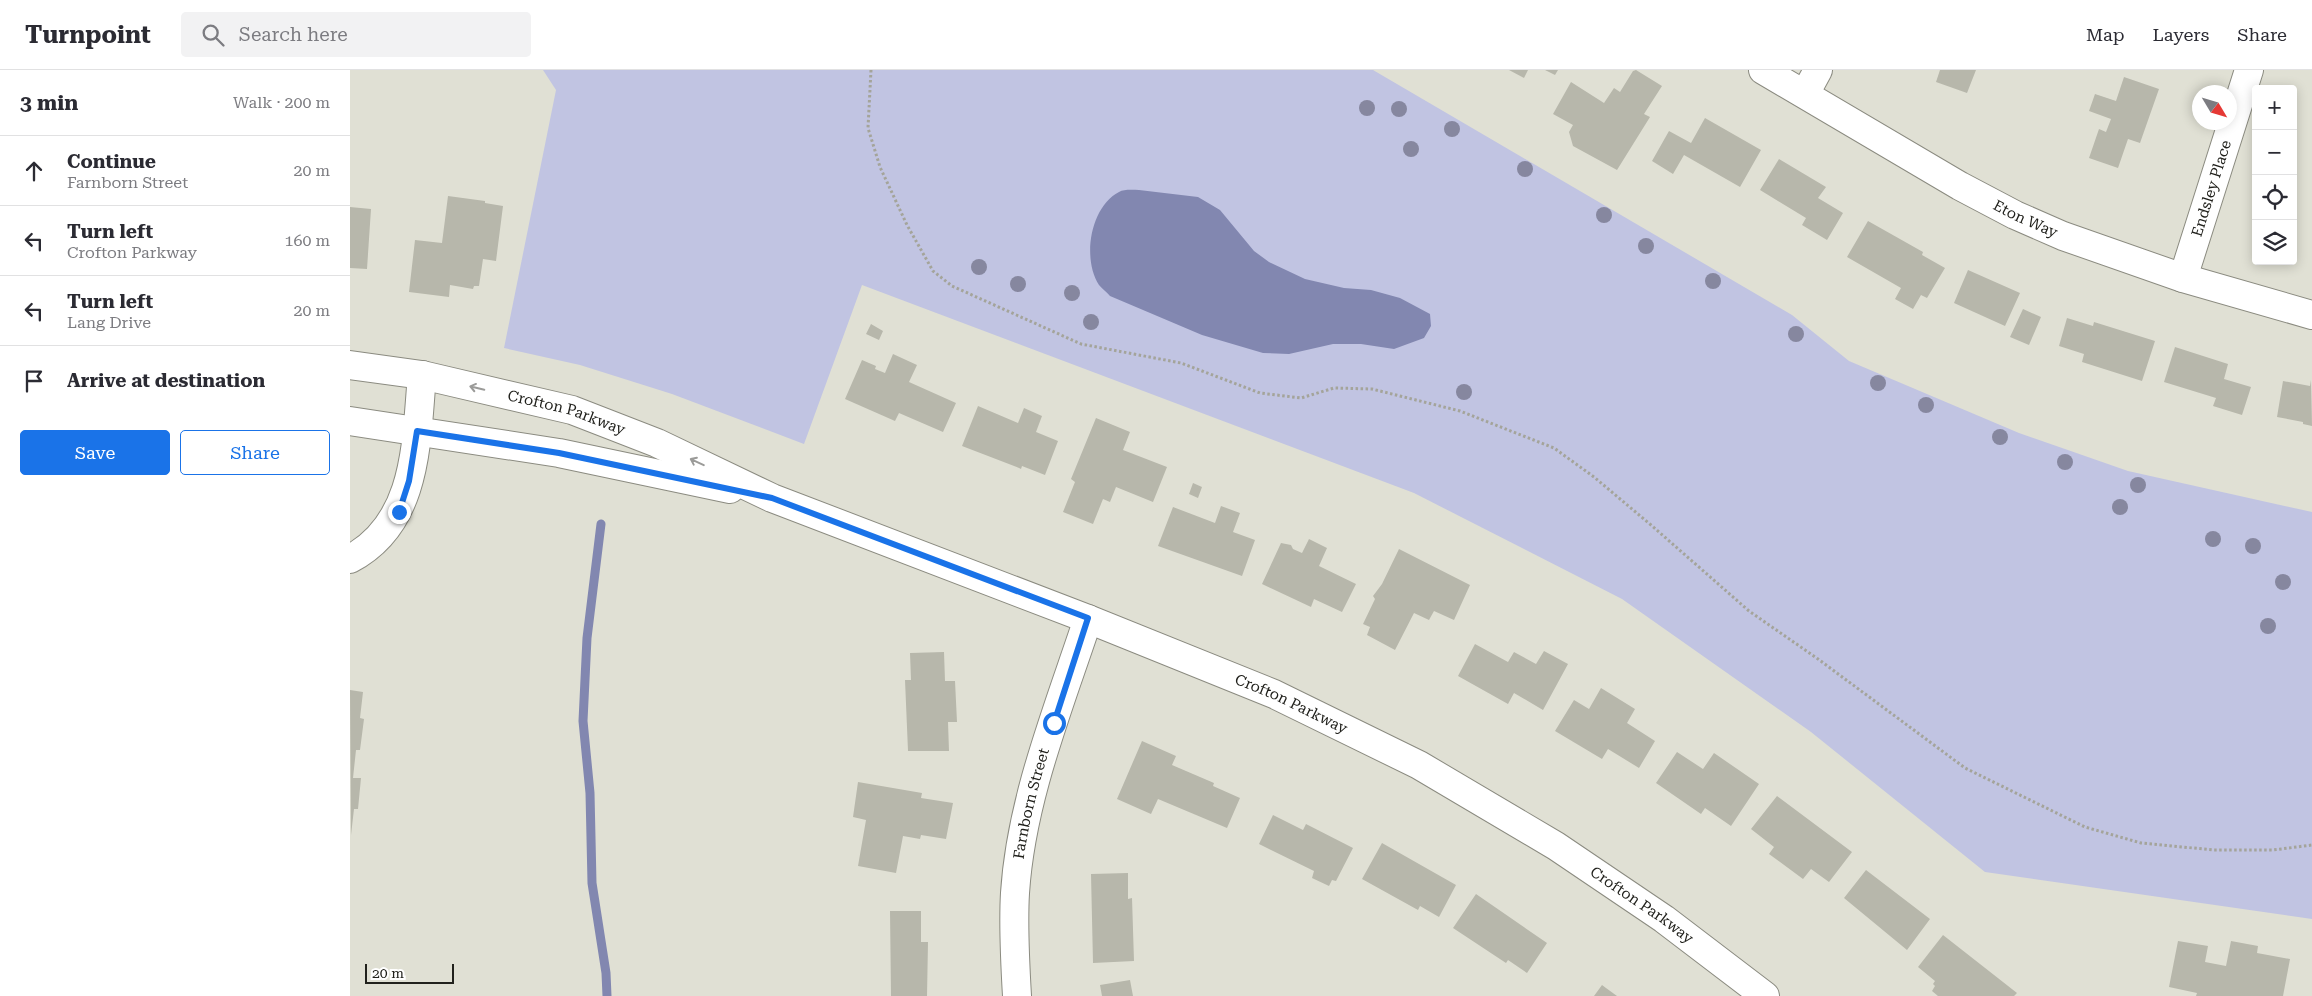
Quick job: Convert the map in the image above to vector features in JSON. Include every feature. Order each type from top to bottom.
[{"type":"street","name":"Eton Way","points":[[1763,70],[1960,186],[2015,216],[2063,236],[2183,278],[2312,315]]},
{"type":"street","points":[[1805,94],[1818,70]]},
{"type":"street","name":"Endsley Place","points":[[2183,278],[2249,70]]},
{"type":"street","name":"Crofton Parkway","points":[[350,365],[422,375],[572,410],[657,443],[772,498],[1088,618],[1274,694],[1419,765],[1556,846],[1664,919],[1765,996]]},
{"type":"street","points":[[350,559],[360,554],[384,532],[399,512],[409,481],[417,431],[422,375]]},
{"type":"street","name":"Crofton Parkway","points":[[350,421],[559,453],[772,498]]},
{"type":"street","name":"Farnborn Street","points":[[1017,996],[1015,893],[1025,822],[1042,758],[1088,618]]},
{"type":"path","points":[[870,70],[868,128],[880,167],[907,225],[933,271],[952,286],[1081,344],[1181,363],[1260,393],[1301,398],[1334,388],[1372,389],[1460,411],[1554,448],[1594,477],[1651,524],[1749,611],[1818,659],[1965,768],[2085,827],[2141,843],[2214,850],[2274,850],[2312,845]]},
{"type":"shaded area","points":[[543,70],[1373,70],[1792,315],[1849,361],[2019,433],[2128,471],[2312,512],[2312,919],[1985,872],[1811,732],[1622,599],[1414,493],[862,285],[804,444],[672,394],[580,365],[504,348],[556,90]]},
{"type":"shaded area","points":[[1139,190],[1198,197],[1220,210],[1254,251],[1269,262],[1305,279],[1344,288],[1371,290],[1400,298],[1430,314],[1431,326],[1424,338],[1394,349],[1361,344],[1333,344],[1289,354],[1263,353],[1202,335],[1110,296],[1099,285],[1091,262],[1090,248],[1095,221],[1109,199],[1121,191]]},
{"type":"building","points":[[1509,70],[1528,70],[1524,78]]},
{"type":"building","points":[[1545,70],[1558,70],[1555,75]]},
{"type":"building","points":[[1636,70],[1662,86],[1644,114],[1650,117],[1617,170],[1573,146],[1569,132],[1573,125],[1553,114],[1571,82],[1604,103],[1614,88],[1620,92],[1633,71]]},
{"type":"building","points":[[1940,70],[1976,70],[1967,93],[1936,82]]},
{"type":"building","points":[[2124,77],[2159,89],[2140,143],[2128,139],[2118,168],[2089,158],[2099,129],[2106,132],[2111,119],[2089,111],[2095,94],[2116,101]]},
{"type":"building","points":[[1705,118],[1761,150],[1740,187],[1684,155],[1673,174],[1652,161],[1669,131],[1691,143]]},
{"type":"building","points":[[1779,159],[1826,187],[1818,198],[1843,213],[1827,240],[1802,225],[1806,218],[1760,190]]},
{"type":"building","points":[[448,196],[485,201],[485,203],[503,206],[496,261],[483,259],[479,286],[474,286],[473,289],[450,285],[449,297],[409,292],[415,240],[442,243]]},
{"type":"building","points":[[350,207],[371,209],[367,269],[350,268]]},
{"type":"building","points":[[1868,221],[1923,252],[1922,255],[1945,268],[1927,298],[1921,295],[1913,309],[1895,299],[1901,288],[1847,257]]},
{"type":"building","points":[[1968,270],[2020,293],[2005,326],[1954,303]]},
{"type":"building","points":[[2023,309],[2041,317],[2029,345],[2010,337]]},
{"type":"building","points":[[2067,318],[2093,326],[2094,322],[2155,341],[2142,381],[2082,362],[2084,354],[2059,346]]},
{"type":"building","points":[[871,324],[883,331],[879,340],[866,334]]},
{"type":"building","points":[[2175,347],[2228,364],[2224,379],[2251,387],[2242,415],[2213,406],[2216,398],[2164,382]]},
{"type":"building","points":[[893,354],[917,365],[909,382],[956,403],[943,432],[899,413],[895,421],[845,399],[862,360],[876,366],[875,369],[885,373]]},
{"type":"building","points":[[2311,380],[2312,426],[2303,424],[2303,422],[2277,417],[2283,381],[2310,386]]},
{"type":"building","points":[[978,406],[1018,423],[1024,408],[1042,416],[1036,432],[1058,441],[1045,475],[1022,466],[1021,469],[962,446]]},
{"type":"building","points":[[1096,418],[1130,432],[1123,450],[1167,467],[1153,502],[1116,487],[1110,502],[1103,499],[1093,524],[1063,512],[1075,482],[1071,479]]},
{"type":"building","points":[[1193,483],[1202,487],[1198,498],[1189,494]]},
{"type":"building","points":[[1221,506],[1240,513],[1233,532],[1255,540],[1242,576],[1158,546],[1173,507],[1215,523]]},
{"type":"building","points":[[1309,539],[1327,548],[1319,566],[1356,584],[1342,612],[1314,599],[1311,607],[1262,584],[1281,543],[1291,545],[1293,549],[1302,553]]},
{"type":"building","points":[[1399,549],[1470,585],[1454,620],[1434,611],[1429,620],[1414,613],[1395,650],[1367,635],[1370,627],[1363,624],[1375,599],[1373,596],[1382,584]]},
{"type":"building","points":[[1475,644],[1508,662],[1514,652],[1536,664],[1544,651],[1568,664],[1543,710],[1514,693],[1508,704],[1458,676]]},
{"type":"building","points":[[944,652],[945,681],[955,681],[957,722],[948,722],[949,751],[908,751],[905,680],[911,680],[910,653]]},
{"type":"building","points":[[1601,688],[1635,709],[1627,723],[1655,741],[1639,768],[1608,749],[1602,759],[1555,731],[1574,700],[1589,709]]},
{"type":"building","points":[[350,690],[363,692],[360,718],[364,719],[360,750],[356,750],[353,778],[361,778],[358,809],[354,809],[351,835]]},
{"type":"building","points":[[1142,741],[1176,756],[1172,765],[1214,783],[1213,786],[1240,798],[1227,828],[1158,799],[1151,814],[1117,799]]},
{"type":"building","points":[[1677,752],[1703,769],[1714,753],[1759,784],[1731,826],[1705,808],[1701,814],[1656,783]]},
{"type":"building","points":[[858,782],[922,793],[921,798],[953,803],[946,839],[921,835],[920,839],[903,836],[896,873],[858,866],[866,820],[853,817]]},
{"type":"building","points":[[1777,796],[1852,852],[1829,882],[1811,869],[1803,879],[1769,854],[1774,847],[1751,829]]},
{"type":"building","points":[[1273,815],[1303,830],[1306,824],[1353,848],[1336,881],[1332,880],[1329,886],[1312,878],[1314,871],[1259,844]]},
{"type":"building","points":[[1382,843],[1456,885],[1439,917],[1420,906],[1418,910],[1362,879]]},
{"type":"building","points":[[1866,870],[1930,919],[1907,950],[1844,898]]},
{"type":"building","points":[[1128,873],[1128,899],[1132,898],[1134,961],[1093,963],[1091,874]]},
{"type":"building","points":[[1476,894],[1547,943],[1527,973],[1508,960],[1506,963],[1453,928]]},
{"type":"building","points":[[890,911],[921,911],[921,942],[928,942],[927,996],[891,996]]},
{"type":"building","points":[[1943,935],[2017,993],[2014,996],[1938,996],[1932,991],[1935,981],[1918,967]]},
{"type":"building","points":[[2178,941],[2208,946],[2205,962],[2226,966],[2231,941],[2258,946],[2257,953],[2290,959],[2283,996],[2196,996],[2197,993],[2169,987]]},
{"type":"building","points":[[1130,980],[1133,996],[1102,996],[1100,985]]},
{"type":"building","points":[[1602,985],[1606,988],[1617,996],[1594,996]]},
{"type":"waterway","points":[[601,524],[587,638],[583,721],[590,793],[592,883],[606,973],[607,996]]},
{"type":"route","points":[[399,512],[409,481],[417,431],[559,453],[772,498],[1088,618],[1054,723]]}]
